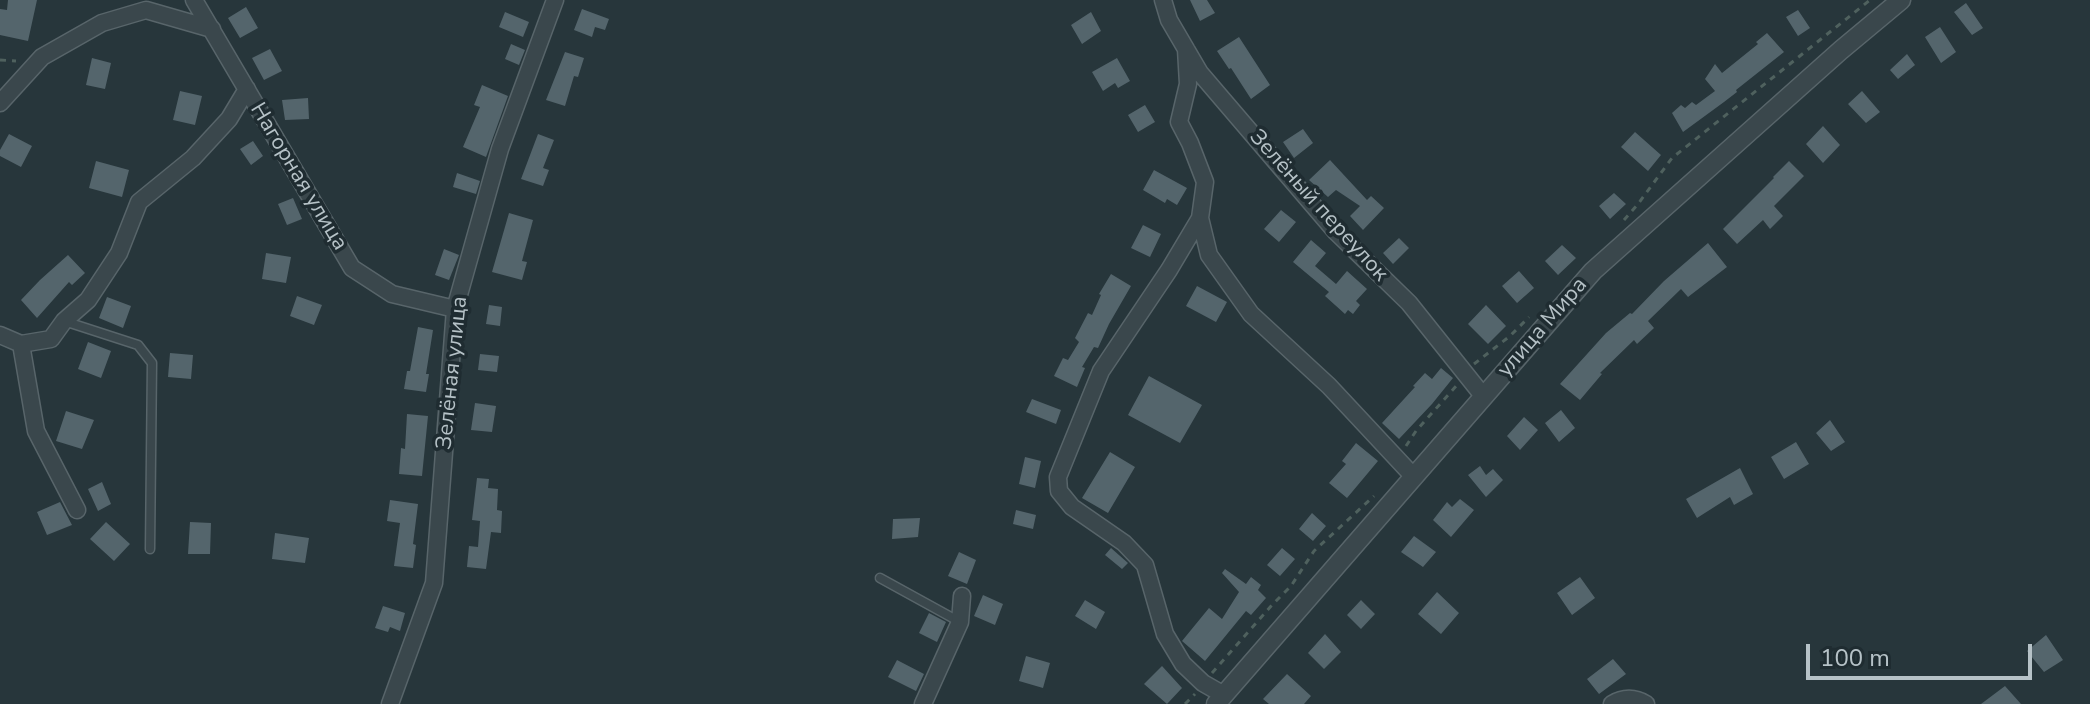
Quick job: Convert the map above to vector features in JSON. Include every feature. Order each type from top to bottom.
[{"type":"street","name":"Нагорная улица","points":[[194,0],[352,268],[392,294],[455,309]]},
{"type":"street","name":"Зелёная улица","points":[[390,704],[434,583],[455,309],[500,149],[555,0]]},
{"type":"street","name":"Зелёный переулок","points":[[1163,0],[1169,20],[1200,73],[1316,210],[1409,303],[1484,397]]},
{"type":"street","name":"улица Мира","points":[[1224,701],[1593,271],[1901,0]]},
{"type":"street","points":[[0,103],[42,57],[102,23],[146,10],[212,29]]},
{"type":"street","name":"Зелёный переулок","points":[[1186,49],[1188,84],[1179,122],[1205,182],[1200,218],[1209,255],[1251,314],[1329,386],[1414,477]]},
{"type":"street","points":[[0,335],[21,344],[51,339],[64,321],[88,300],[119,253],[139,202],[193,158],[229,119],[247,89]]},
{"type":"street","name":"Зелёный переулок","points":[[1200,218],[1101,371],[1058,477],[1059,491],[1072,507],[1124,543],[1145,565],[1165,634],[1183,664],[1224,701]]},
{"type":"street","points":[[21,344],[36,431],[77,510]]},
{"type":"street","points":[[923,704],[960,622],[962,596]]},
{"type":"street","points":[[1612,704],[1636,698],[1646,704]]},
{"type":"lane","points":[[64,321],[138,345],[152,363],[150,549]]},
{"type":"lane","points":[[880,578],[960,622]]},
{"type":"building","points":[[8,0],[37,0],[28,41],[0,35],[0,9],[7,10]]},
{"type":"building","points":[[1190,0],[1207,0],[1215,13],[1200,21]]},
{"type":"building","points":[[1966,3],[1983,28],[1972,35],[1954,12]]},
{"type":"building","points":[[246,7],[258,28],[240,38],[228,18]]},
{"type":"building","points":[[582,9],[609,19],[605,30],[595,27],[592,37],[574,30]]},
{"type":"building","points":[[1798,10],[1810,28],[1798,36],[1786,17]]},
{"type":"building","points":[[505,12],[529,22],[523,37],[499,27]]},
{"type":"building","points":[[1091,12],[1101,31],[1082,44],[1071,25]]},
{"type":"building","points":[[1940,27],[1956,52],[1941,63],[1925,37]]},
{"type":"building","points":[[1767,33],[1784,52],[1683,132],[1672,113],[1681,105],[1685,108],[1692,102],[1696,105],[1715,91],[1705,79],[1715,64],[1722,73]]},
{"type":"building","points":[[1239,37],[1270,85],[1251,99],[1217,51]]},
{"type":"building","points":[[511,44],[525,50],[519,65],[505,59]]},
{"type":"building","points":[[270,49],[282,71],[264,80],[252,58]]},
{"type":"building","points":[[565,52],[584,58],[578,77],[574,76],[565,106],[546,100]]},
{"type":"building","points":[[1907,54],[1915,65],[1898,79],[1890,70]]},
{"type":"building","points":[[92,58],[111,63],[105,89],[86,85]]},
{"type":"building","points":[[1117,58],[1130,81],[1118,88],[1115,83],[1103,91],[1092,72]]},
{"type":"building","points":[[482,85],[508,96],[486,157],[463,147],[480,107],[474,105]]},
{"type":"building","points":[[180,91],[202,96],[195,125],[173,120]]},
{"type":"building","points":[[1862,91],[1880,112],[1866,123],[1848,104]]},
{"type":"building","points":[[308,98],[309,119],[285,120],[282,100]]},
{"type":"building","points":[[1145,105],[1155,122],[1138,132],[1128,115]]},
{"type":"building","points":[[1823,126],[1840,145],[1823,163],[1806,144]]},
{"type":"building","points":[[1303,129],[1313,143],[1294,158],[1283,142]]},
{"type":"building","points":[[1635,132],[1661,155],[1648,171],[1621,147]]},
{"type":"building","points":[[9,134],[32,146],[21,167],[0,156]]},
{"type":"building","points":[[538,134],[554,140],[543,168],[549,170],[543,186],[521,179]]},
{"type":"building","points":[[253,141],[263,156],[251,165],[240,149]]},
{"type":"building","points":[[1330,160],[1367,200],[1371,196],[1384,208],[1363,230],[1350,216],[1360,206],[1336,190],[1328,197],[1309,180]]},
{"type":"building","points":[[96,161],[129,170],[122,197],[89,188]]},
{"type":"building","points":[[1789,161],[1804,176],[1774,206],[1783,216],[1770,229],[1763,220],[1737,244],[1723,229]]},
{"type":"building","points":[[1154,170],[1187,188],[1177,205],[1167,199],[1165,203],[1143,190]]},
{"type":"building","points":[[457,173],[480,181],[476,194],[453,187]]},
{"type":"building","points":[[1614,193],[1626,204],[1610,219],[1599,206]]},
{"type":"building","points":[[293,198],[302,219],[287,225],[278,204]]},
{"type":"building","points":[[1281,210],[1296,222],[1279,242],[1264,229]]},
{"type":"building","points":[[509,213],[533,220],[522,261],[527,262],[522,280],[492,272]]},
{"type":"building","points":[[1143,225],[1161,234],[1150,257],[1131,248]]},
{"type":"building","points":[[1399,238],[1409,248],[1393,264],[1383,253]]},
{"type":"building","points":[[1311,240],[1326,253],[1315,266],[1336,284],[1347,271],[1367,289],[1356,301],[1360,305],[1353,314],[1348,310],[1345,314],[1325,296],[1329,292],[1293,262]]},
{"type":"building","points":[[1708,243],[1727,267],[1688,297],[1681,289],[1648,321],[1654,328],[1637,344],[1634,340],[1600,373],[1580,400],[1560,384],[1606,333],[1632,314]]},
{"type":"building","points":[[1562,245],[1576,258],[1558,275],[1545,261]]},
{"type":"building","points":[[444,249],[459,255],[449,280],[435,275]]},
{"type":"building","points":[[266,253],[291,257],[286,283],[262,279]]},
{"type":"building","points":[[68,255],[85,273],[72,285],[69,282],[37,318],[21,300]]},
{"type":"building","points":[[1519,271],[1534,288],[1517,303],[1502,286]]},
{"type":"building","points":[[1111,274],[1131,286],[1098,348],[1094,347],[1082,367],[1085,368],[1077,387],[1054,376],[1063,358],[1068,360],[1079,342],[1075,338],[1088,313],[1092,315],[1099,294]]},
{"type":"building","points":[[1197,286],[1227,302],[1216,322],[1186,306]]},
{"type":"building","points":[[297,296],[322,305],[314,325],[290,316]]},
{"type":"building","points":[[107,297],[131,306],[123,328],[99,318]]},
{"type":"building","points":[[489,305],[502,307],[500,326],[486,324]]},
{"type":"building","points":[[1486,305],[1506,326],[1488,344],[1468,324]]},
{"type":"building","points":[[418,327],[433,330],[426,392],[404,389]]},
{"type":"building","points":[[88,342],[111,351],[101,378],[78,369]]},
{"type":"building","points":[[170,353],[193,355],[191,379],[168,377]]},
{"type":"building","points":[[480,354],[499,356],[497,372],[478,370]]},
{"type":"building","points":[[1441,368],[1453,378],[1399,439],[1382,423],[1425,373],[1432,379]]},
{"type":"building","points":[[1149,376],[1202,405],[1180,443],[1128,415]]},
{"type":"building","points":[[1032,399],[1061,410],[1056,424],[1026,412]]},
{"type":"building","points":[[475,403],[496,406],[492,432],[471,430]]},
{"type":"building","points":[[1561,410],[1575,428],[1559,442],[1545,423]]},
{"type":"building","points":[[66,411],[94,420],[82,449],[56,441]]},
{"type":"building","points":[[407,414],[428,416],[422,476],[399,474],[401,448],[405,449]]},
{"type":"building","points":[[1524,417],[1538,430],[1520,450],[1507,436]]},
{"type":"building","points":[[1830,420],[1845,442],[1831,451],[1816,433]]},
{"type":"building","points":[[1796,442],[1809,464],[1784,479],[1771,457]]},
{"type":"building","points":[[1356,443],[1378,461],[1347,498],[1329,483],[1346,464],[1342,461]]},
{"type":"building","points":[[1110,452],[1135,467],[1108,513],[1082,498]]},
{"type":"building","points":[[1025,457],[1041,461],[1035,488],[1019,484]]},
{"type":"building","points":[[1480,466],[1486,475],[1493,469],[1503,480],[1486,497],[1468,475]]},
{"type":"building","points":[[1740,468],[1753,494],[1734,505],[1730,497],[1697,518],[1686,499]]},
{"type":"building","points":[[477,478],[489,479],[488,488],[498,489],[497,510],[502,511],[501,533],[491,532],[486,569],[467,567],[469,546],[478,547],[480,521],[472,520]]},
{"type":"building","points":[[102,482],[111,504],[98,511],[88,489]]},
{"type":"building","points":[[1460,499],[1474,510],[1451,537],[1433,520],[1447,502],[1452,507]]},
{"type":"building","points":[[390,500],[418,504],[413,568],[394,566],[400,523],[387,521]]},
{"type":"building","points":[[60,502],[72,525],[47,535],[37,512]]},
{"type":"building","points":[[1016,510],[1036,515],[1033,529],[1013,524]]},
{"type":"building","points":[[1312,513],[1326,526],[1313,541],[1299,529]]},
{"type":"building","points":[[920,518],[918,537],[892,539],[893,519]]},
{"type":"building","points":[[106,522],[130,544],[114,561],[90,539]]},
{"type":"building","points":[[190,522],[211,523],[210,554],[188,554]]},
{"type":"building","points":[[275,533],[309,538],[305,563],[272,559]]},
{"type":"building","points":[[1414,536],[1436,552],[1423,567],[1401,552]]},
{"type":"building","points":[[1111,548],[1128,563],[1122,569],[1105,555]]},
{"type":"building","points":[[1282,548],[1295,559],[1280,576],[1267,565]]},
{"type":"building","points":[[959,552],[976,560],[967,584],[948,576]]},
{"type":"building","points":[[1225,569],[1246,584],[1251,577],[1261,585],[1258,590],[1266,598],[1251,615],[1246,611],[1205,661],[1182,641],[1209,608],[1222,619],[1239,592],[1222,573]]},
{"type":"building","points":[[1580,577],[1595,598],[1572,615],[1557,593]]},
{"type":"building","points":[[1437,592],[1459,613],[1441,634],[1418,614]]},
{"type":"building","points":[[983,595],[1003,604],[995,625],[974,616]]},
{"type":"building","points":[[1085,600],[1105,612],[1096,629],[1075,616]]},
{"type":"building","points":[[1361,600],[1375,614],[1361,629],[1347,615]]},
{"type":"building","points":[[383,606],[405,613],[400,631],[390,627],[388,632],[375,628]]},
{"type":"building","points":[[929,613],[946,622],[937,642],[919,633]]},
{"type":"building","points":[[1325,634],[1341,652],[1324,669],[1308,653]]},
{"type":"building","points":[[2046,635],[2063,660],[2044,672],[2027,651]]},
{"type":"building","points":[[1026,656],[1050,663],[1043,688],[1019,681]]},
{"type":"building","points":[[1613,659],[1626,674],[1599,694],[1587,679]]},
{"type":"building","points":[[897,660],[924,674],[916,691],[888,677]]},
{"type":"building","points":[[1162,666],[1182,688],[1167,704],[1144,684]]},
{"type":"building","points":[[1287,674],[1311,696],[1304,704],[1269,704],[1263,699]]},
{"type":"building","points":[[2005,686],[2021,704],[1981,704]]}]
